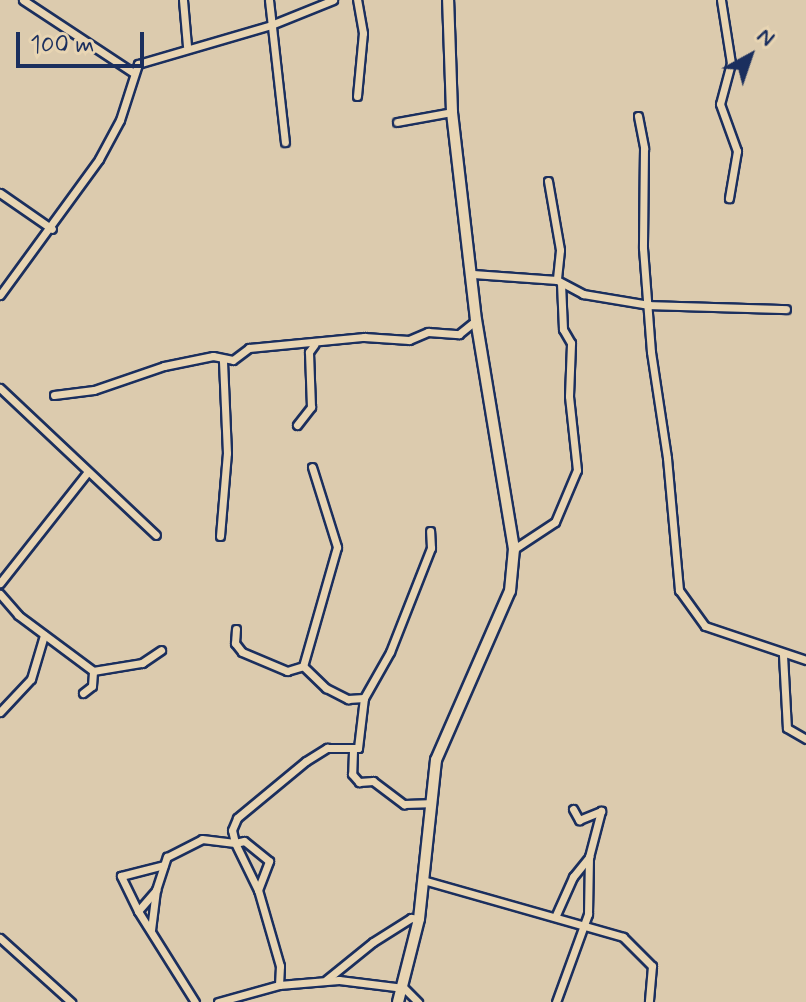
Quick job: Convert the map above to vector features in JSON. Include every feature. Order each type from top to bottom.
[{"type":"main road","points":[[398,1002],[419,919],[428,803],[446,733],[510,591],[514,549],[476,320],[452,112],[448,0]]},
{"type":"street","points":[[23,0],[132,72]]},
{"type":"street","points":[[183,0],[187,46]]},
{"type":"street","points":[[269,0],[285,142]]},
{"type":"street","points":[[0,295],[52,229],[120,120],[132,72],[148,57],[271,25],[333,0]]},
{"type":"street","points":[[357,0],[363,33],[357,96]]},
{"type":"street","points":[[721,0],[731,63],[720,104],[737,151],[729,198]]},
{"type":"street","points":[[397,122],[452,112]]},
{"type":"street","points":[[638,116],[649,305],[679,590],[705,626],[783,655],[806,660]]},
{"type":"street","points":[[514,549],[555,522],[577,470],[569,396],[571,343],[563,329],[560,250],[548,181]]},
{"type":"street","points":[[0,193],[52,229]]},
{"type":"street","points":[[473,274],[559,282],[583,294],[649,305],[786,309]]},
{"type":"street","points":[[54,395],[94,390],[164,366],[213,356],[233,360],[249,348],[459,334],[476,320]]},
{"type":"street","points":[[297,425],[311,407],[309,352],[314,345]]},
{"type":"street","points":[[220,536],[227,453],[223,360]]},
{"type":"street","points":[[0,388],[86,474],[156,535]]},
{"type":"street","points":[[303,666],[337,547],[312,467]]},
{"type":"street","points":[[0,583],[86,474]]},
{"type":"street","points":[[428,803],[404,804],[373,781],[359,782],[352,774],[353,751],[364,724],[364,698],[390,652],[431,548],[430,531]]},
{"type":"street","points":[[0,594],[44,635],[93,671],[142,663],[161,650]]},
{"type":"street","points":[[236,629],[235,643],[242,652],[287,671],[303,666]]},
{"type":"street","points":[[0,712],[25,688],[44,635]]},
{"type":"street","points":[[783,655],[787,728],[806,739]]},
{"type":"street","points":[[303,666],[326,688],[348,699],[364,698]]},
{"type":"street","points":[[83,693],[92,686],[93,671]]},
{"type":"street","points":[[279,985],[280,966],[258,890],[235,843],[237,818],[306,761],[327,748],[353,751]]},
{"type":"street","points":[[556,1002],[585,924],[589,857],[601,811],[579,820],[573,809]]},
{"type":"street","points":[[151,930],[156,890],[167,857],[192,841],[244,841],[269,861],[258,890]]},
{"type":"street","points":[[556,915],[573,877],[589,857]]},
{"type":"street","points":[[164,865],[121,876],[138,911],[195,1002]]},
{"type":"street","points":[[423,880],[556,915],[623,937],[652,966],[649,1002]]},
{"type":"street","points":[[138,911],[156,890]]},
{"type":"street","points":[[325,980],[373,942],[411,918],[419,919]]},
{"type":"street","points":[[0,938],[71,1002]]},
{"type":"street","points":[[218,1002],[279,985],[325,980],[404,988],[418,1002]]}]
